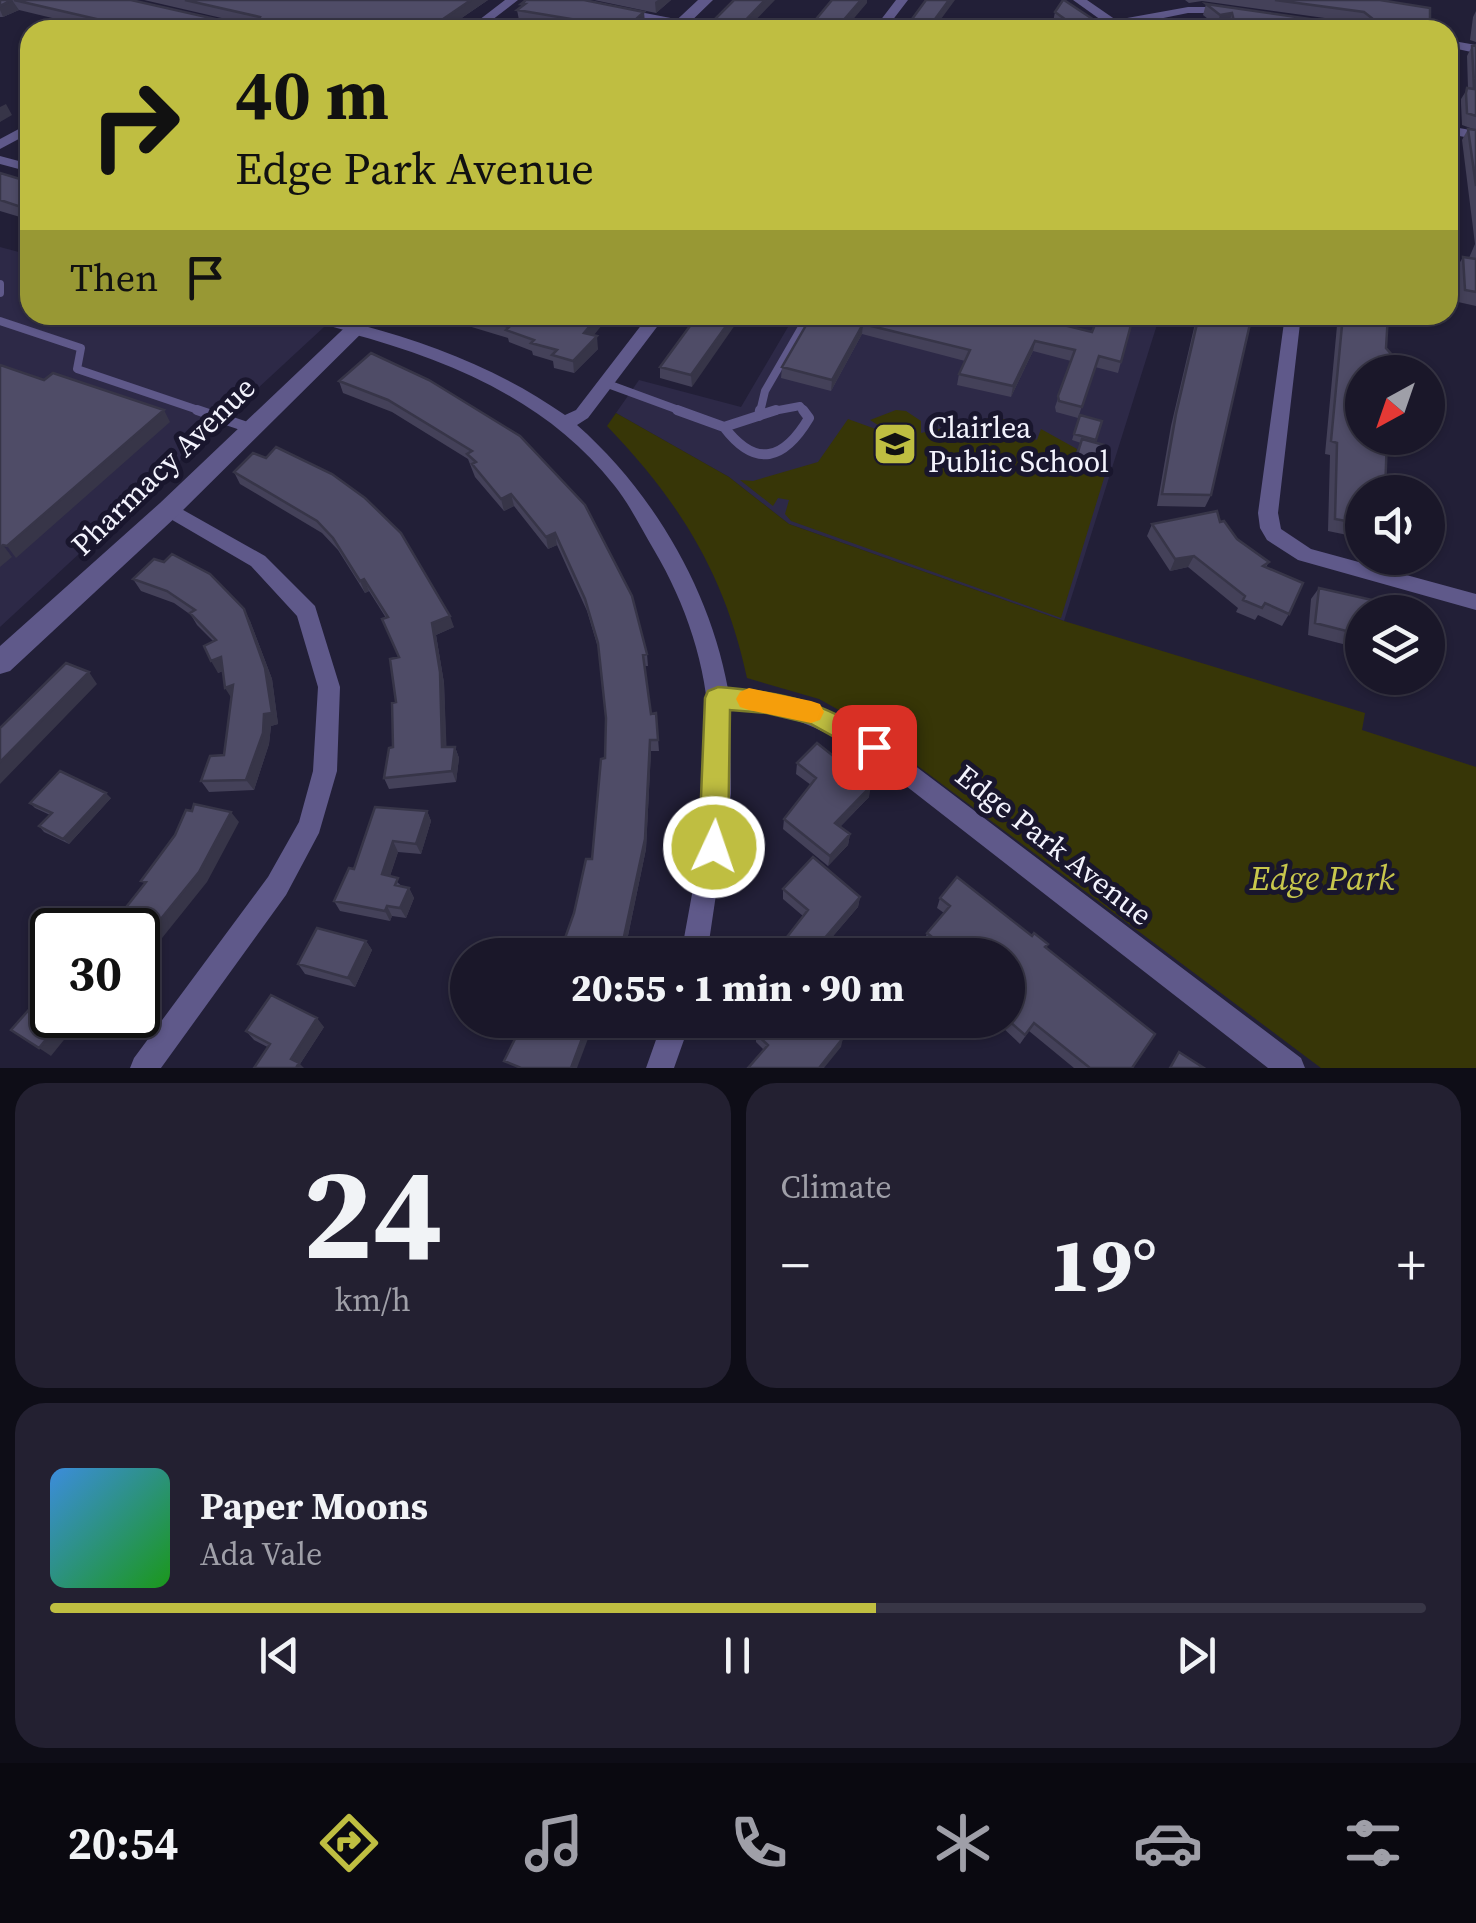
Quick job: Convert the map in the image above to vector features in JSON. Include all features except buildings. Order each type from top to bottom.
[{"type":"street","points":[[485,20],[512,0]]},
{"type":"street","points":[[684,20],[706,0]]},
{"type":"street","points":[[887,20],[902,0]]},
{"type":"street","points":[[1079,0],[1109,20]]},
{"type":"street","points":[[610,10],[652,20]]},
{"type":"street","points":[[1147,20],[1188,10],[1246,12]]},
{"type":"street","name":"Pharmacy Avenue","points":[[0,663],[169,509],[359,325]]},
{"type":"street","points":[[369,325],[475,368],[565,423],[621,480],[675,566],[700,621],[718,698],[714,847],[697,938]]},
{"type":"street","points":[[565,423],[582,414],[650,325]]},
{"type":"street","points":[[1291,325],[1268,513],[1272,531],[1280,542],[1305,555],[1476,602]]},
{"type":"street","points":[[144,1068],[277,886],[310,825],[325,771],[329,687],[306,612],[258,562],[169,509]]},
{"type":"street","name":"Edge Park Avenue","points":[[718,698],[767,702],[815,713],[874,747],[1291,1068]]},
{"type":"street","points":[[660,1068],[670,1038]]},
{"type":"lane","points":[[0,284],[0,293]]},
{"type":"lane","points":[[0,321],[81,348],[77,369],[250,428]]},
{"type":"lane","points":[[759,416],[764,391],[804,325]]},
{"type":"lane","points":[[605,384],[724,427],[800,406],[809,418],[792,446],[774,454],[750,453],[734,444],[724,427]]},
{"type":"shaded area","points":[[0,247],[20,252],[20,325],[326,325],[0,627]]},
{"type":"shaded area","name":"Clairlea Public School","points":[[789,325],[1157,325],[1064,621],[789,524],[729,477],[616,413],[639,380],[741,407]]},
{"type":"green space","points":[[896,410],[906,411],[921,421],[921,433],[994,417],[1029,425],[1025,436],[1037,440],[1041,429],[1077,449],[1073,464],[1105,475],[1061,618],[791,521],[785,514],[789,500],[778,498],[773,506],[740,480],[753,481],[818,462],[848,419],[895,436],[870,420]]},
{"type":"green space","name":"Edge Park","points":[[616,413],[729,477],[789,524],[1064,621],[1365,713],[1362,730],[1476,767],[1476,1068],[1321,1068],[855,719],[819,699],[747,678],[738,640],[712,572],[677,511],[607,426]]},
{"type":"slow traffic","points":[[749,699],[811,712]]},
{"type":"place","name":"Clairlea Public School","points":[[895,444]]},
{"type":"route","points":[[714,847],[718,698],[742,698],[815,713],[874,747]]}]
